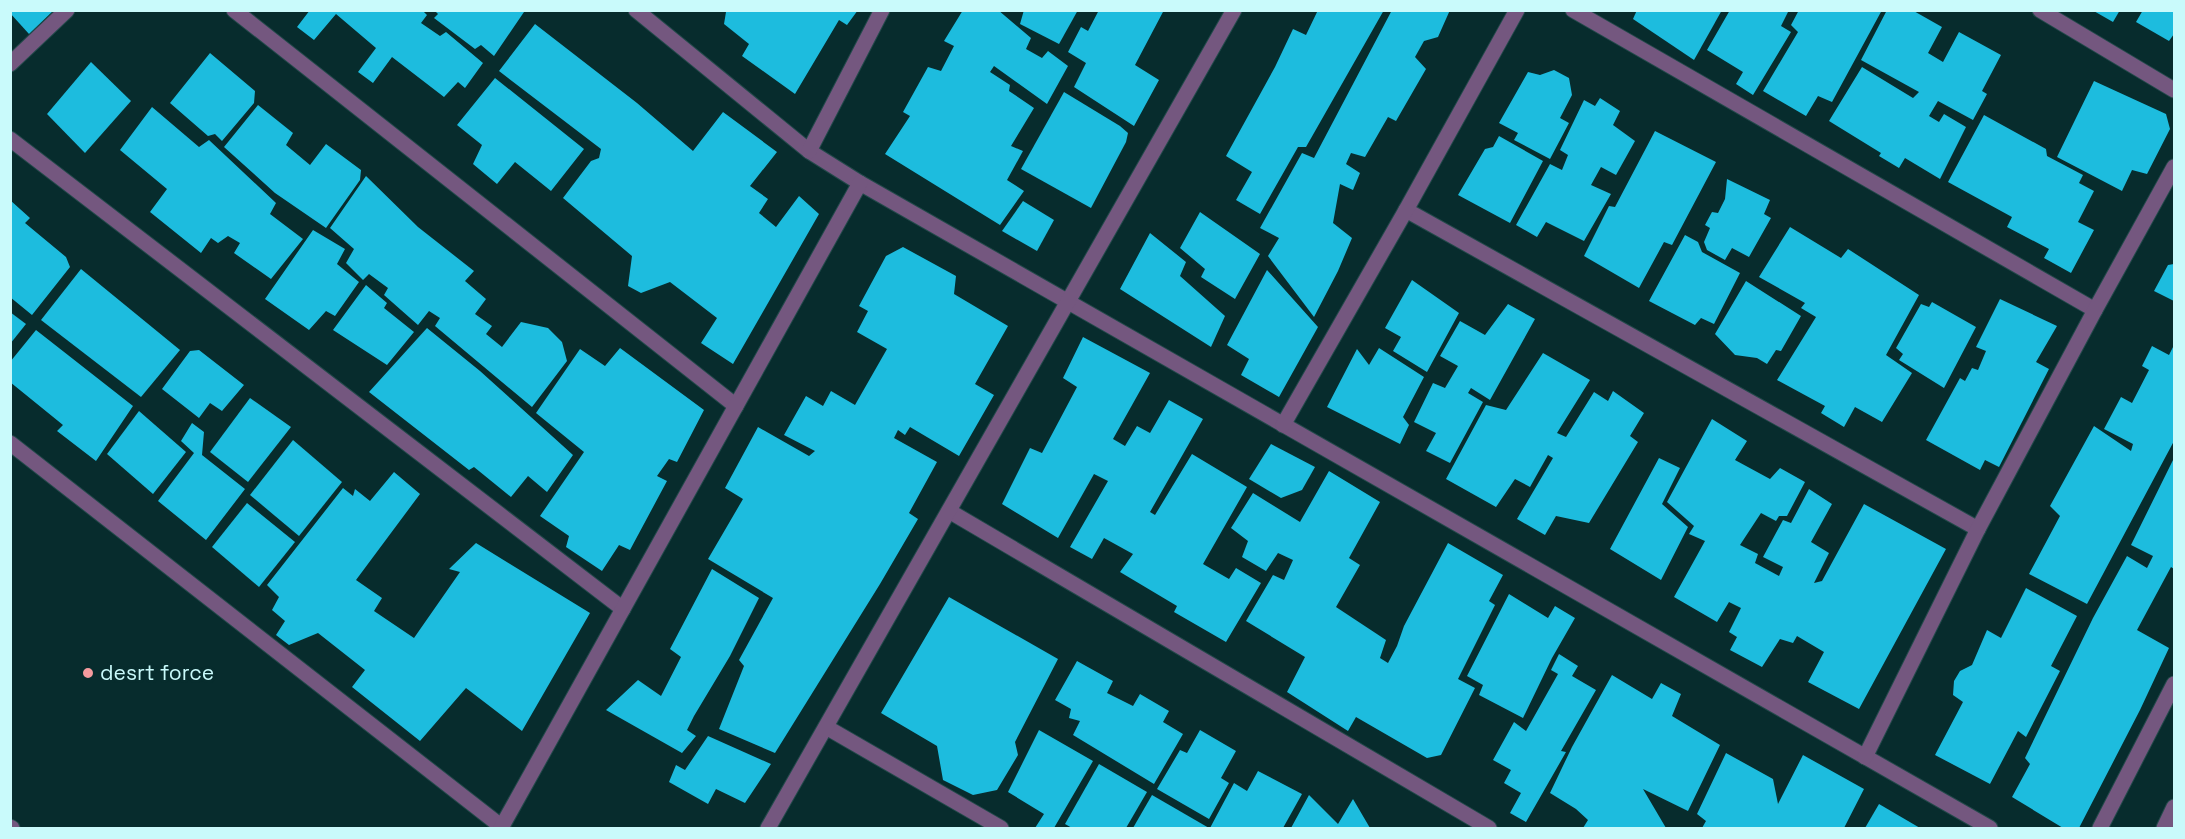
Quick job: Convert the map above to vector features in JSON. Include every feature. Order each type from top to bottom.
[{"type":"street","points":[[10,64],[67,10]]},
{"type":"street","points":[[234,10],[736,406]]},
{"type":"street","points":[[636,10],[809,151],[860,183],[1990,828]]},
{"type":"street","points":[[809,151],[882,10]]},
{"type":"street","points":[[768,828],[1234,10]]},
{"type":"street","points":[[1283,425],[1517,10]]},
{"type":"street","points":[[1573,10],[2095,310]]},
{"type":"street","points":[[2040,10],[2175,90]]},
{"type":"street","points":[[10,139],[623,609]]},
{"type":"street","points":[[1865,757],[1978,529],[2095,310],[2175,167]]},
{"type":"street","points":[[10,443],[502,828],[860,183]]},
{"type":"street","points":[[1406,210],[1978,529]]},
{"type":"street","points":[[949,511],[1489,828]]},
{"type":"street","points":[[2100,828],[2175,684]]},
{"type":"street","points":[[826,727],[1001,828]]},
{"type":"street","points":[[2164,828],[2175,807]]},
{"type":"building","points":[[10,10],[54,10],[29,34],[10,13]]},
{"type":"building","points":[[310,10],[422,10],[427,15],[421,23],[440,36],[446,32],[483,63],[465,88],[458,82],[444,97],[392,57],[373,83],[358,72],[376,48],[336,14],[314,40],[297,27]]},
{"type":"building","points":[[434,10],[523,10],[524,12],[494,56],[481,45],[475,49],[434,18],[438,14]]},
{"type":"building","points":[[723,10],[858,10],[847,25],[839,20],[795,94],[742,56],[749,44],[724,24],[726,12]]},
{"type":"building","points":[[963,10],[998,10],[1031,38],[1026,49],[1042,58],[1048,51],[1068,66],[1047,104],[994,66],[990,72],[1010,85],[1009,91],[1034,108],[1011,146],[1023,151],[1007,180],[1024,191],[1000,225],[885,154],[910,116],[903,112],[928,67],[941,71],[954,46],[944,41]]},
{"type":"building","points":[[1024,10],[1078,10],[1059,44],[1020,24]]},
{"type":"building","points":[[1099,10],[1164,10],[1135,65],[1159,80],[1134,126],[1074,87],[1086,63],[1068,52],[1081,27],[1088,31]]},
{"type":"building","points":[[1318,10],[1384,10],[1306,147],[1298,147],[1260,214],[1236,200],[1252,172],[1226,156],[1275,67],[1293,29],[1306,35]]},
{"type":"building","points":[[1392,10],[1450,10],[1438,37],[1424,41],[1415,57],[1426,69],[1396,121],[1388,117],[1365,157],[1351,153],[1346,164],[1360,173],[1353,190],[1340,184],[1333,223],[1352,238],[1314,317],[1268,256],[1279,238],[1260,228],[1302,153],[1314,158]]},
{"type":"building","points":[[1637,10],[1722,10],[1694,60],[1633,19]]},
{"type":"building","points":[[1730,10],[1789,10],[1781,26],[1791,32],[1753,95],[1736,84],[1743,72],[1707,50]]},
{"type":"building","points":[[1799,10],[1882,10],[1832,102],[1818,96],[1806,116],[1763,91],[1798,32],[1791,25]]},
{"type":"building","points":[[1887,10],[1912,10],[1942,27],[1928,53],[1943,62],[1959,32],[2001,55],[1982,91],[1987,94],[1973,120],[1938,101],[1929,116],[1939,122],[1944,114],[1966,127],[1940,179],[1905,158],[1899,168],[1879,156],[1881,153],[1829,121],[1862,67],[1913,98],[1919,92],[1861,60]]},
{"type":"building","points":[[2092,10],[2120,10],[2113,22]]},
{"type":"building","points":[[2143,10],[2174,10],[2174,34],[2169,41],[2136,22]]},
{"type":"building","points":[[535,24],[637,103],[693,151],[723,112],[777,152],[750,186],[768,199],[759,213],[776,227],[799,196],[819,214],[733,364],[701,343],[717,318],[670,282],[641,293],[628,286],[632,256],[563,198],[591,161],[599,158],[601,149],[499,71]]},
{"type":"building","points":[[210,53],[255,91],[254,103],[222,141],[215,134],[208,136],[170,103]]},
{"type":"building","points":[[91,62],[131,101],[85,153],[47,114]]},
{"type":"building","points":[[1554,70],[1569,78],[1572,95],[1560,118],[1569,123],[1550,159],[1514,140],[1518,133],[1499,123],[1528,72],[1540,75]]},
{"type":"building","points":[[495,78],[584,149],[551,191],[515,162],[497,184],[473,164],[482,145],[457,125]]},
{"type":"building","points":[[2094,81],[2166,114],[2170,129],[2147,174],[2132,170],[2122,191],[2057,157]]},
{"type":"building","points":[[1064,92],[1128,133],[1126,142],[1091,208],[1021,169]]},
{"type":"building","points":[[1600,98],[1620,111],[1613,125],[1635,141],[1616,175],[1601,167],[1591,185],[1611,194],[1584,241],[1546,222],[1537,237],[1516,225],[1550,164],[1562,170],[1568,155],[1560,150],[1584,100],[1595,106]]},
{"type":"building","points":[[258,105],[293,133],[286,145],[310,165],[326,144],[361,170],[360,180],[326,228],[275,193],[224,147]]},
{"type":"building","points":[[152,107],[199,147],[209,140],[276,203],[270,214],[303,239],[271,279],[234,253],[240,243],[228,236],[218,243],[211,238],[201,253],[150,212],[167,189],[120,150]]},
{"type":"building","points":[[1984,115],[2046,149],[2047,156],[2083,175],[2079,183],[2094,191],[2078,222],[2094,230],[2071,273],[2044,258],[2049,249],[2007,227],[2012,217],[1948,182]]},
{"type":"building","points":[[1655,131],[1716,162],[1672,245],[1664,242],[1639,288],[1584,256],[1609,206],[1615,207]]},
{"type":"building","points":[[1499,136],[1543,161],[1510,223],[1458,195],[1485,149],[1493,147]]},
{"type":"building","points":[[366,176],[418,227],[474,271],[465,281],[486,299],[475,314],[492,326],[486,334],[502,347],[521,322],[548,328],[562,342],[567,361],[532,407],[435,326],[440,318],[429,311],[418,325],[384,295],[388,288],[369,274],[363,280],[346,263],[354,249],[330,228]]},
{"type":"building","points":[[1727,179],[1770,200],[1764,214],[1771,218],[1749,257],[1732,248],[1725,260],[1707,250],[1704,242],[1710,228],[1705,225],[1712,212],[1718,213],[1725,199]]},
{"type":"building","points":[[10,200],[30,218],[25,223],[66,257],[70,267],[32,315],[10,297]]},
{"type":"building","points":[[1023,201],[1054,220],[1037,251],[1002,231]]},
{"type":"building","points":[[1200,212],[1260,254],[1235,299],[1201,277],[1205,269],[1180,248]]},
{"type":"building","points":[[1790,227],[1841,258],[1848,249],[1919,295],[1886,355],[1912,373],[1882,422],[1855,407],[1844,427],[1821,413],[1825,406],[1777,380],[1816,317],[1801,308],[1805,303],[1759,277]]},
{"type":"building","points":[[313,230],[345,249],[337,264],[359,282],[335,316],[326,311],[309,330],[265,299]]},
{"type":"building","points":[[1150,233],[1186,262],[1180,276],[1225,316],[1211,347],[1120,289]]},
{"type":"building","points":[[1685,235],[1698,242],[1702,252],[1740,273],[1714,324],[1701,318],[1695,325],[1649,301]]},
{"type":"building","points":[[903,247],[956,276],[954,294],[1008,326],[975,384],[994,395],[959,456],[910,427],[905,435],[898,430],[894,438],[937,462],[909,513],[918,519],[775,753],[719,729],[744,666],[739,660],[773,598],[708,559],[743,499],[725,488],[758,427],[809,456],[815,451],[784,435],[806,396],[823,406],[831,391],[855,405],[887,349],[857,332],[868,311],[859,306],[886,256]]},
{"type":"building","points":[[2174,264],[2174,301],[2154,291],[2168,265]]},
{"type":"building","points":[[81,269],[180,350],[141,397],[41,320]]},
{"type":"building","points":[[1267,270],[1318,327],[1279,397],[1241,375],[1249,359],[1227,345]]},
{"type":"building","points":[[1412,280],[1459,313],[1427,372],[1393,351],[1401,337],[1385,328]]},
{"type":"building","points":[[1746,281],[1801,316],[1781,351],[1776,350],[1767,364],[1757,358],[1735,355],[1715,334]]},
{"type":"building","points":[[366,285],[387,303],[384,308],[414,332],[387,365],[333,330]]},
{"type":"building","points":[[2000,299],[2057,326],[2036,362],[2049,369],[1999,467],[1985,460],[1980,470],[1926,440],[1960,378],[1965,381],[1972,368],[1978,370],[1986,351],[1976,347]]},
{"type":"building","points":[[1932,302],[1976,327],[1944,388],[1899,360],[1903,354],[1896,348],[1921,304],[1929,307]]},
{"type":"building","points":[[1508,304],[1535,319],[1490,400],[1471,388],[1468,393],[1483,402],[1450,463],[1426,451],[1436,433],[1414,422],[1433,383],[1445,388],[1458,366],[1440,356],[1460,321],[1485,335]]},
{"type":"building","points":[[10,312],[26,324],[10,344]]},
{"type":"building","points":[[427,328],[480,371],[573,455],[547,492],[528,476],[511,497],[474,467],[469,470],[369,392]]},
{"type":"building","points":[[36,330],[133,406],[96,461],[57,431],[63,425],[10,382],[10,362]]},
{"type":"building","points":[[1083,337],[1150,373],[1113,439],[1125,446],[1137,426],[1150,433],[1169,400],[1203,419],[1150,512],[1155,515],[1192,454],[1247,487],[1203,564],[1229,579],[1236,568],[1261,583],[1226,642],[1174,612],[1177,606],[1120,572],[1133,554],[1104,538],[1092,559],[1070,547],[1108,481],[1094,474],[1058,538],[1002,504],[1030,448],[1042,453],[1077,387],[1063,378]]},
{"type":"building","points":[[2174,345],[2174,441],[2087,604],[2029,574],[2060,516],[2050,506],[2094,426],[2131,451],[2133,444],[2104,429],[2121,397],[2132,403],[2149,370],[2142,366],[2152,346],[2169,355]]},
{"type":"building","points":[[620,348],[704,410],[677,462],[669,459],[657,476],[667,481],[630,550],[619,545],[602,571],[566,547],[569,536],[540,516],[584,452],[536,413],[580,349],[605,366]]},
{"type":"building","points":[[1379,348],[1424,377],[1403,417],[1409,425],[1400,444],[1327,407],[1357,349],[1369,365]]},
{"type":"building","points":[[199,350],[244,385],[222,411],[210,403],[199,418],[162,389],[190,351]]},
{"type":"building","points":[[1543,353],[1590,380],[1557,433],[1566,437],[1594,392],[1608,401],[1613,391],[1644,413],[1630,436],[1638,442],[1589,523],[1556,516],[1545,535],[1517,519],[1553,458],[1548,455],[1530,487],[1515,479],[1496,507],[1446,479],[1486,405],[1506,410]]},
{"type":"building","points":[[250,398],[291,427],[248,482],[210,452]]},
{"type":"building","points":[[139,411],[186,452],[153,494],[107,454]]},
{"type":"building","points":[[1712,419],[1747,441],[1735,460],[1770,479],[1780,468],[1805,482],[1787,516],[1779,516],[1776,521],[1761,513],[1740,545],[1758,554],[1755,563],[1779,576],[1783,567],[1763,557],[1783,520],[1791,523],[1809,489],[1832,504],[1811,542],[1829,553],[1814,583],[1822,581],[1864,504],[1946,549],[1859,709],[1808,682],[1824,652],[1797,636],[1793,643],[1780,639],[1762,667],[1730,650],[1737,637],[1729,632],[1741,608],[1729,602],[1717,622],[1674,597],[1705,541],[1689,534],[1694,526],[1667,502]]},
{"type":"building","points":[[192,423],[204,432],[202,455],[245,489],[206,540],[158,501],[194,453],[181,441]]},
{"type":"building","points":[[293,440],[342,482],[299,536],[250,495]]},
{"type":"building","points":[[1271,444],[1315,467],[1302,490],[1281,498],[1249,479]]},
{"type":"building","points":[[1659,458],[1680,468],[1662,504],[1688,527],[1661,580],[1610,549]]},
{"type":"building","points":[[2174,458],[2174,569],[2171,567],[2137,630],[2169,648],[2079,828],[2063,828],[2012,797],[2030,764],[2025,758],[2093,618],[2127,556],[2147,568],[2153,556],[2131,545]]},
{"type":"building","points":[[1329,471],[1380,502],[1349,558],[1360,565],[1336,607],[1386,640],[1380,658],[1388,663],[1404,626],[1448,543],[1503,575],[1489,601],[1495,605],[1458,679],[1475,688],[1441,755],[1427,758],[1356,717],[1348,731],[1287,692],[1305,657],[1246,621],[1273,575],[1284,580],[1293,560],[1278,553],[1266,571],[1242,557],[1248,541],[1231,528],[1253,493],[1300,522]]},
{"type":"building","points":[[394,472],[420,494],[356,580],[382,598],[374,611],[414,638],[460,572],[449,569],[476,543],[590,613],[522,731],[466,688],[420,741],[352,687],[365,670],[318,633],[289,645],[276,635],[285,621],[272,610],[279,597],[267,585],[343,488],[353,496],[355,489],[370,501]]},
{"type":"building","points":[[247,503],[295,542],[259,587],[212,547]]},
{"type":"building","points":[[712,569],[759,598],[730,656],[687,730],[696,736],[682,753],[606,710],[638,680],[661,696],[681,657],[670,649]]},
{"type":"building","points":[[2026,588],[2077,616],[2051,666],[2060,671],[2026,737],[2018,731],[1990,784],[1935,755],[1963,702],[1953,695],[1954,681],[1960,671],[1972,665],[1987,630],[2001,638]]},
{"type":"building","points":[[1509,594],[1548,618],[1555,606],[1575,618],[1552,658],[1523,718],[1479,695],[1483,685],[1467,676]]},
{"type":"building","points":[[949,597],[1058,659],[1015,742],[1018,755],[997,790],[973,795],[943,780],[937,746],[881,713]]},
{"type":"building","points":[[1559,654],[1578,666],[1572,676],[1596,690],[1561,751],[1566,752],[1526,822],[1510,813],[1521,793],[1504,783],[1511,770],[1493,760],[1514,722],[1526,731],[1558,674],[1551,670]]},
{"type":"building","points":[[1077,661],[1113,681],[1107,693],[1133,706],[1140,694],[1169,711],[1163,722],[1183,734],[1154,784],[1073,735],[1080,721],[1069,718],[1071,709],[1055,700]]},
{"type":"building","points":[[1612,675],[1652,699],[1661,683],[1681,694],[1672,716],[1720,745],[1688,811],[1643,789],[1666,828],[1583,828],[1588,820],[1576,809],[1550,793],[1572,747]]},
{"type":"building","points":[[1039,730],[1093,761],[1054,828],[1035,828],[1044,814],[1008,792]]},
{"type":"building","points":[[1200,730],[1236,751],[1221,778],[1229,783],[1209,819],[1157,789],[1180,750],[1187,753]]},
{"type":"building","points":[[708,736],[771,764],[745,803],[716,789],[708,804],[669,782],[676,765],[685,770]]},
{"type":"building","points":[[1726,753],[1773,779],[1778,804],[1803,755],[1864,789],[1844,828],[1702,828],[1706,821],[1697,814]]},
{"type":"building","points":[[1099,764],[1147,792],[1126,828],[1072,828],[1065,824]]},
{"type":"building","points":[[1258,771],[1302,794],[1283,828],[1210,828],[1234,783],[1247,791]]},
{"type":"building","points":[[1152,795],[1209,828],[1133,828]]},
{"type":"building","points":[[1309,795],[1338,824],[1353,799],[1370,828],[1291,828]]},
{"type":"building","points":[[1879,804],[1920,828],[1865,828]]},
{"type":"place","name":"desrt force","points":[[88,673]]}]
